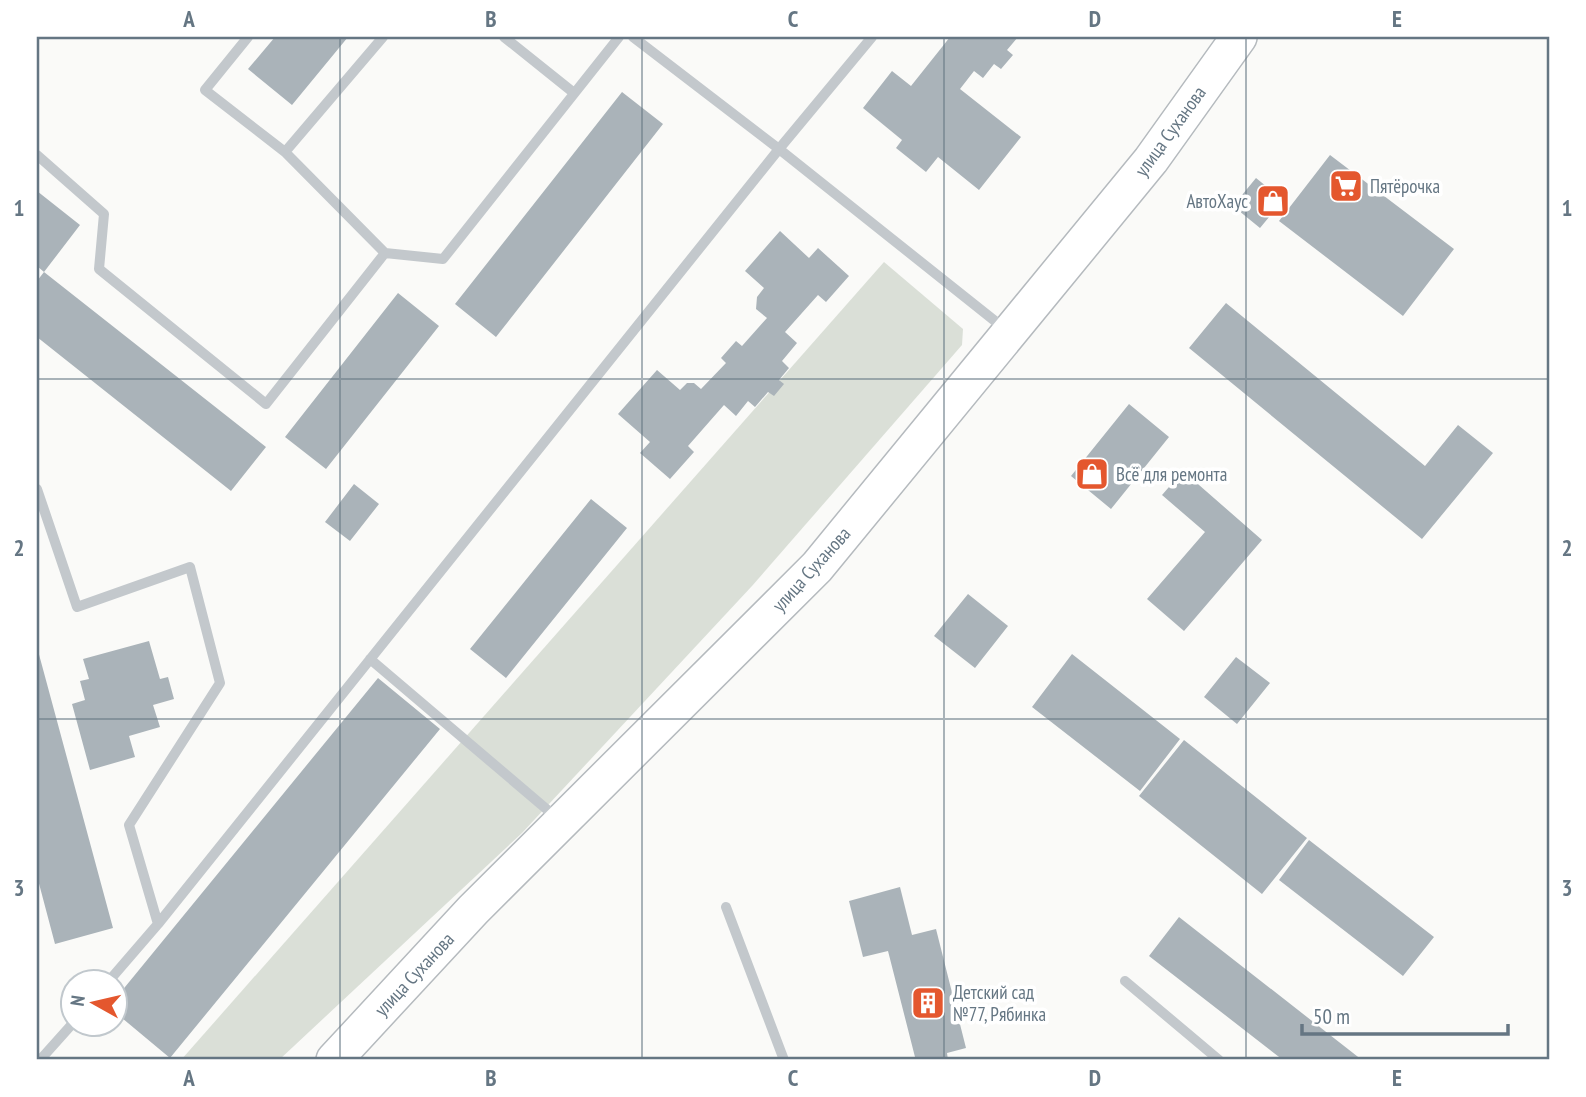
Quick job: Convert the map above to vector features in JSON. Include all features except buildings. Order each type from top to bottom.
[{"type":"main road","name":"улица Суханова","points":[[338,1059],[473,910],[817,567],[1151,160],[1239,37]]},
{"type":"lane","points":[[248,37],[205,90],[285,152],[385,253],[443,259],[619,37]]},
{"type":"lane","points":[[285,152],[383,37]]},
{"type":"lane","points":[[504,37],[574,93]]},
{"type":"lane","points":[[633,37],[1010,333]]},
{"type":"lane","points":[[120,968],[872,37]]},
{"type":"lane","points":[[37,155],[104,214],[99,269],[266,404],[385,253]]},
{"type":"lane","points":[[37,489],[77,607],[190,567],[220,683],[129,825],[158,924]]},
{"type":"lane","points":[[370,659],[561,822]]},
{"type":"lane","points":[[726,907],[785,1060]]},
{"type":"lane","points":[[1125,981],[1219,1060]]},
{"type":"lane","points":[[40,1060],[60,1038]]},
{"type":"shaded area","points":[[884,262],[963,329],[962,345],[752,586],[522,833],[279,1060],[181,1060]]},
{"type":"place","name":"Пятёрочка","points":[[1346,186]]},
{"type":"place","name":"АвтоХаус","points":[[1273,201]]},
{"type":"place","name":"Всё для ремонта","points":[[1092,474]]},
{"type":"place","name":"Детский сад №77, Рябинка","points":[[928,1003]]}]
